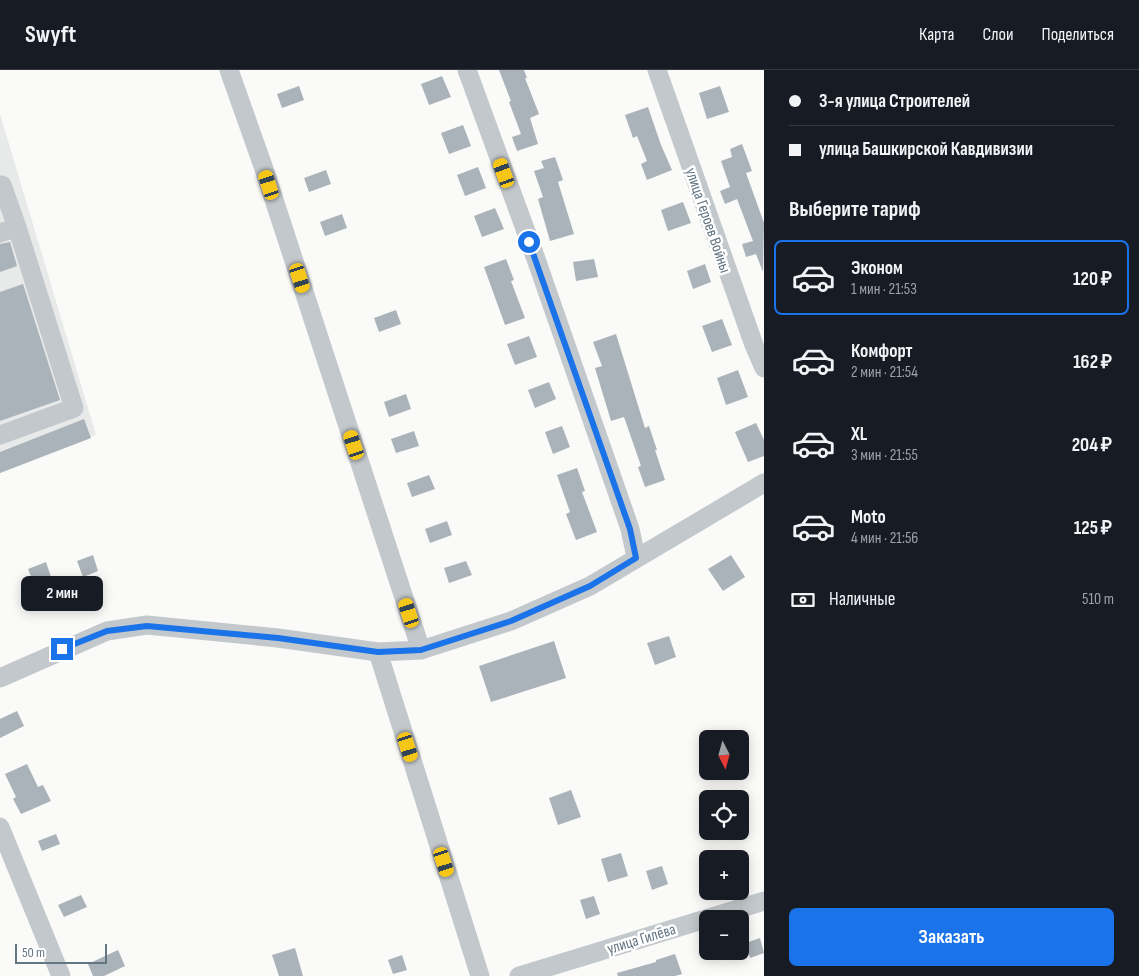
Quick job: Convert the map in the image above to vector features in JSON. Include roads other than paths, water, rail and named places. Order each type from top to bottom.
[{"type":"street","points":[[229,70],[263,166],[421,650]]},
{"type":"street","points":[[467,70],[536,259],[626,520],[636,558]]},
{"type":"street","name":"улица Героев Войны","points":[[657,70],[754,345],[764,368]]},
{"type":"street","points":[[0,435],[74,408],[8,230],[1,183]]},
{"type":"street","points":[[0,678],[107,631],[147,626],[278,638],[378,652],[421,650],[511,621],[590,586],[764,483]]},
{"type":"street","points":[[378,652],[480,976]]},
{"type":"street","points":[[0,827],[61,976]]},
{"type":"street","name":"улица Гилёва","points":[[519,976],[764,901]]}]
